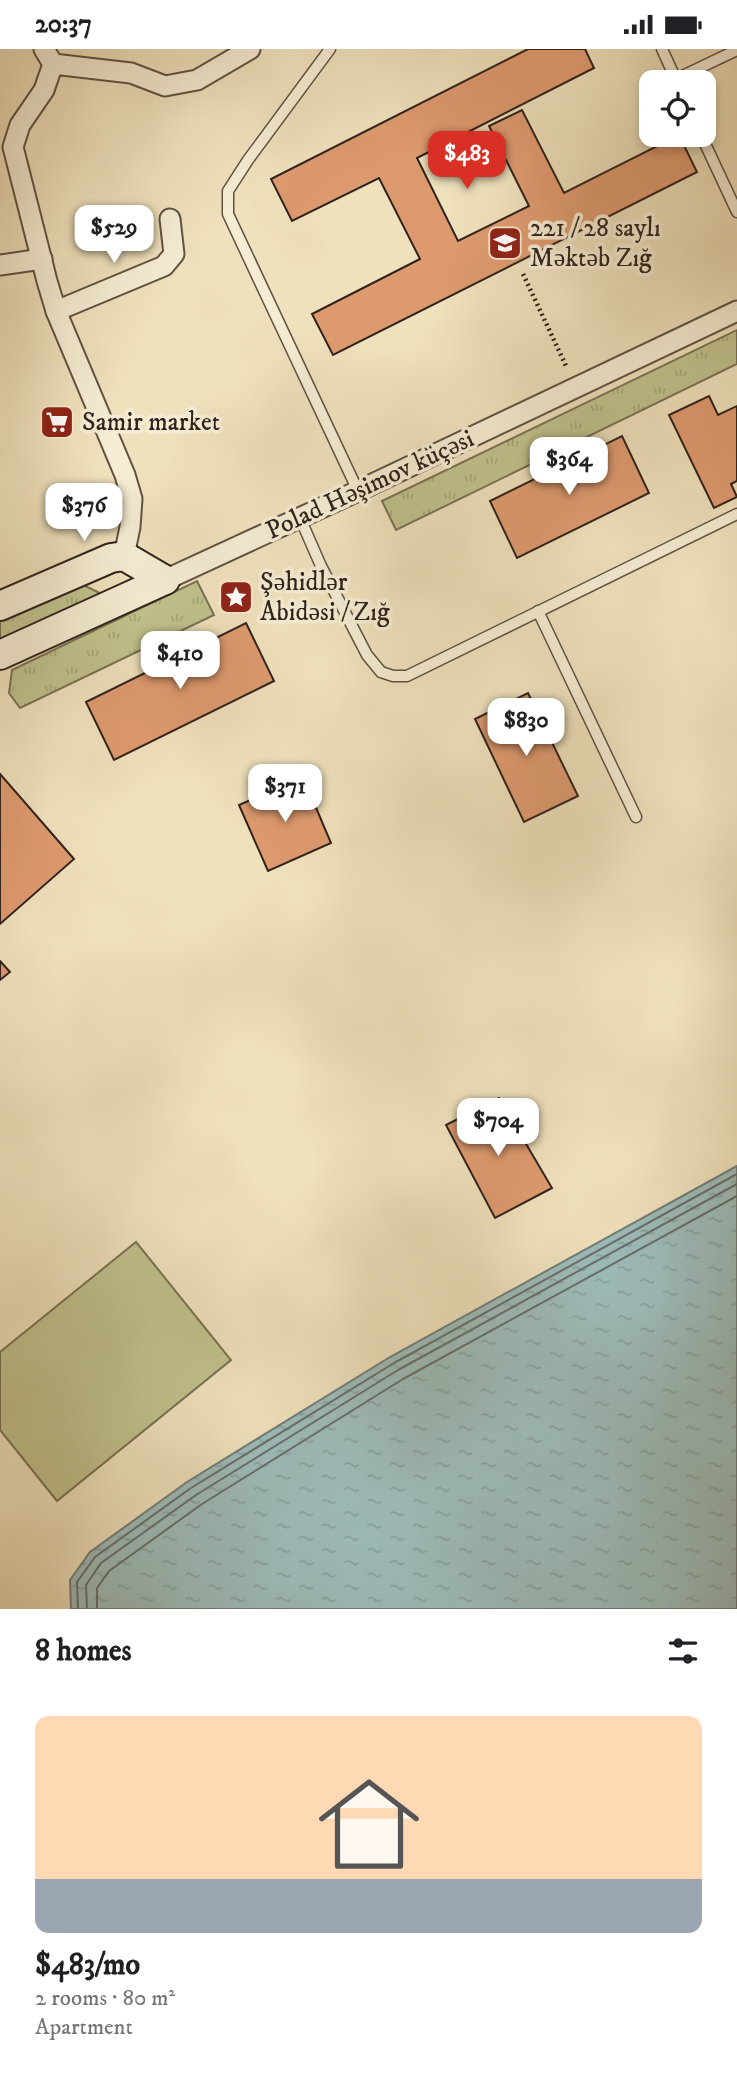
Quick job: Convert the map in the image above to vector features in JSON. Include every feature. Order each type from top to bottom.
[{"type":"street","points":[[124,556],[132,499],[125,475],[56,311],[6,149],[44,90],[48,56],[131,73],[165,86],[197,80],[250,49]]},
{"type":"street","points":[[56,311],[164,266],[174,254],[170,219]]},
{"type":"street","points":[[0,265],[42,259]]},
{"type":"street","name":"Polad Həşimov küçəsi","points":[[0,655],[358,491],[737,311]]},
{"type":"street","points":[[0,606],[111,558],[124,556],[165,580]]},
{"type":"lane","points":[[330,49],[235,181],[229,191],[228,214],[358,491]]},
{"type":"lane","points":[[662,49],[672,70]]},
{"type":"lane","points":[[698,70],[737,50]]},
{"type":"lane","points":[[707,147],[737,212]]},
{"type":"lane","points":[[300,518],[321,566],[367,655],[381,672],[393,676],[407,676],[737,514]]},
{"type":"lane","points":[[538,611],[636,817]]},
{"type":"path","points":[[523,274],[576,388]]},
{"type":"green space","points":[[737,330],[737,364],[396,530],[382,501]]},
{"type":"green space","points":[[197,581],[214,615],[20,708],[9,693],[12,670]]},
{"type":"green space","points":[[77,582],[104,595],[0,640],[0,618]]},
{"type":"green space","points":[[136,1242],[231,1360],[57,1501],[0,1430],[0,1352]]},
{"type":"water","points":[[737,1166],[737,1609],[71,1609],[70,1580],[90,1552],[187,1482],[390,1357]]},
{"type":"building","points":[[528,49],[585,49],[594,68],[417,158],[458,241],[529,206],[489,126],[522,110],[564,193],[655,147],[685,147],[697,172],[333,355],[312,314],[420,259],[379,178],[292,221],[271,179]]},
{"type":"building","points":[[709,396],[718,415],[737,406],[737,481],[731,484],[737,497],[714,508],[669,415]]},
{"type":"building","points":[[622,436],[649,493],[517,558],[490,501]]},
{"type":"building","points":[[246,623],[274,681],[114,760],[86,702]]},
{"type":"building","points":[[528,693],[578,796],[524,822],[475,719]]},
{"type":"building","points":[[0,774],[74,859],[0,924]]},
{"type":"building","points":[[303,777],[331,843],[268,871],[239,805]]},
{"type":"building","points":[[0,961],[10,972],[0,980]]},
{"type":"building","points":[[499,1098],[552,1188],[495,1218],[446,1125]]},
{"type":"place","name":"221 / 28 saylı Məktəb Zığ","points":[[505,243]]},
{"type":"place","name":"Samir market","points":[[57,422]]},
{"type":"place","name":"Şəhidlər Abidəsi / Zığ","points":[[236,597]]}]
